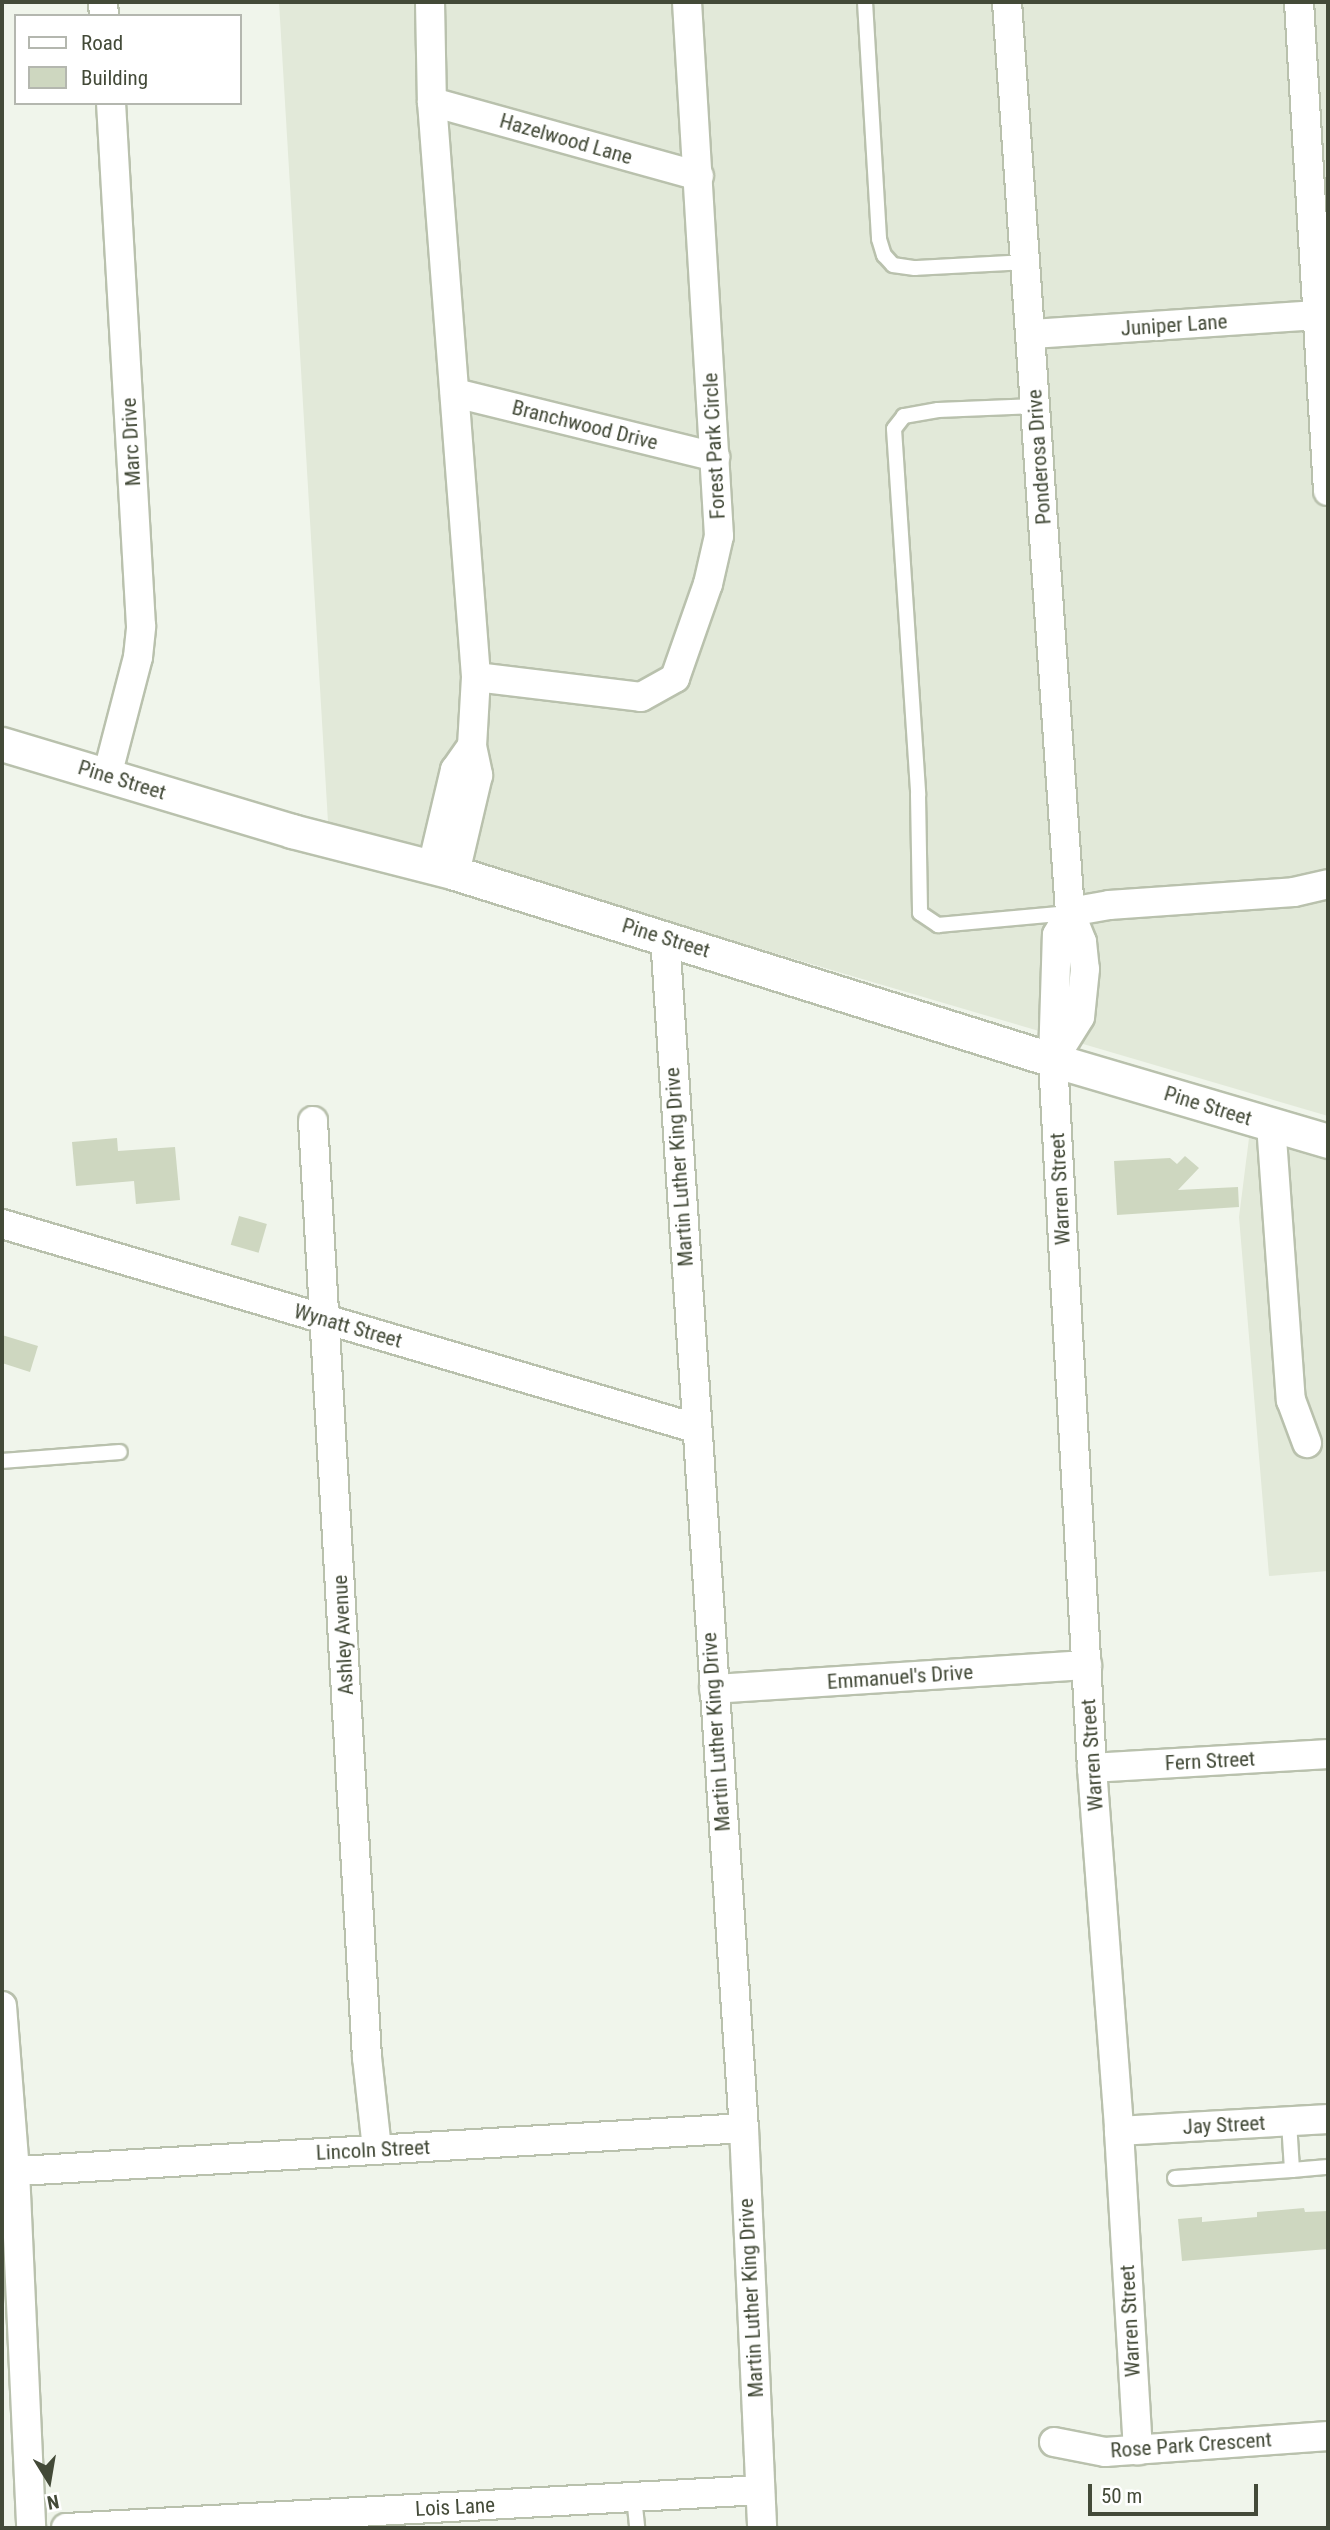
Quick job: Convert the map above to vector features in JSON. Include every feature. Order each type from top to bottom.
[{"type":"street","points":[[430,2],[432,102],[476,677],[472,746],[478,775],[444,870]]},
{"type":"street","name":"Forest Park Circle","points":[[476,677],[641,697],[675,678],[708,584],[719,536],[687,2]]},
{"type":"street","name":"Ponderosa Drive","points":[[1007,2],[1070,912],[1057,935],[1053,1060]]},
{"type":"street","points":[[1299,2],[1328,491]]},
{"type":"street","name":"Hazelwood Lane","points":[[432,102],[699,176]]},
{"type":"street","name":"Marc Drive","points":[[107,776],[138,657],[141,626],[111,105]]},
{"type":"street","name":"Juniper Lane","points":[[1031,334],[1318,315]]},
{"type":"street","name":"Branchwood Drive","points":[[455,393],[715,457]]},
{"type":"street","name":"Pine Street","points":[[2,744],[292,831],[444,870],[1053,1060],[1328,1141]]},
{"type":"street","points":[[1070,912],[1109,905],[1294,892],[1328,884]]},
{"type":"street","name":"Martin Luther King Drive","points":[[664,937],[744,2128],[762,2528]]},
{"type":"street","name":"Warren Street","points":[[1053,1060],[1093,1768],[1138,2450]]},
{"type":"street","name":"Ashley Avenue","points":[[313,1121],[366,2057],[377,2149]]},
{"type":"street","points":[[1271,1124],[1291,1400],[1307,1443]]},
{"type":"street","name":"Wynatt Street","points":[[2,1224],[695,1428]]},
{"type":"street","name":"Emmanuel's Drive","points":[[713,1689],[1087,1665]]},
{"type":"street","name":"Fern Street","points":[[1093,1768],[1328,1754]]},
{"type":"street","points":[[2,2006],[8,2171],[31,2528]]},
{"type":"street","name":"Jay Street","points":[[1119,2131],[1328,2119]]},
{"type":"street","name":"Lincoln Street","points":[[8,2171],[744,2128]]},
{"type":"street","name":"Rose Park Crescent","points":[[1054,2442],[1105,2452],[1328,2436]]},
{"type":"street","name":"Lois Lane","points":[[66,2528],[297,2522],[760,2490]]},
{"type":"lane","points":[[865,2],[879,239],[884,255],[893,265],[915,268],[1026,262]]},
{"type":"lane","points":[[1036,406],[915,414],[904,416],[894,429],[918,795],[920,913],[938,925],[1070,912]]},
{"type":"lane","points":[[2,1461],[120,1452]]},
{"type":"lane","points":[[1289,2122],[1292,2170]]},
{"type":"lane","points":[[1175,2178],[1328,2167]]},
{"type":"lane","points":[[634,2497],[637,2528]]},
{"type":"shaded area","points":[[279,2],[1328,2],[1328,1116],[328,822]]},
{"type":"shaded area","points":[[1249,1138],[1328,1161],[1328,1571],[1269,1576],[1239,1217]]},
{"type":"building","points":[[117,1138],[118,1151],[175,1147],[180,1200],[136,1204],[134,1181],[76,1186],[72,1142]]},
{"type":"building","points":[[1185,1156],[1199,1168],[1178,1190],[1238,1187],[1239,1207],[1117,1215],[1114,1161],[1170,1158],[1177,1164]]},
{"type":"building","points":[[239,1216],[267,1224],[259,1253],[231,1245]]},
{"type":"building","points":[[2,1335],[38,1346],[30,1372],[2,1363]]},
{"type":"building","points":[[1304,2208],[1305,2212],[1328,2211],[1328,2249],[1182,2261],[1178,2219],[1202,2217],[1202,2222],[1257,2217],[1257,2212]]}]
